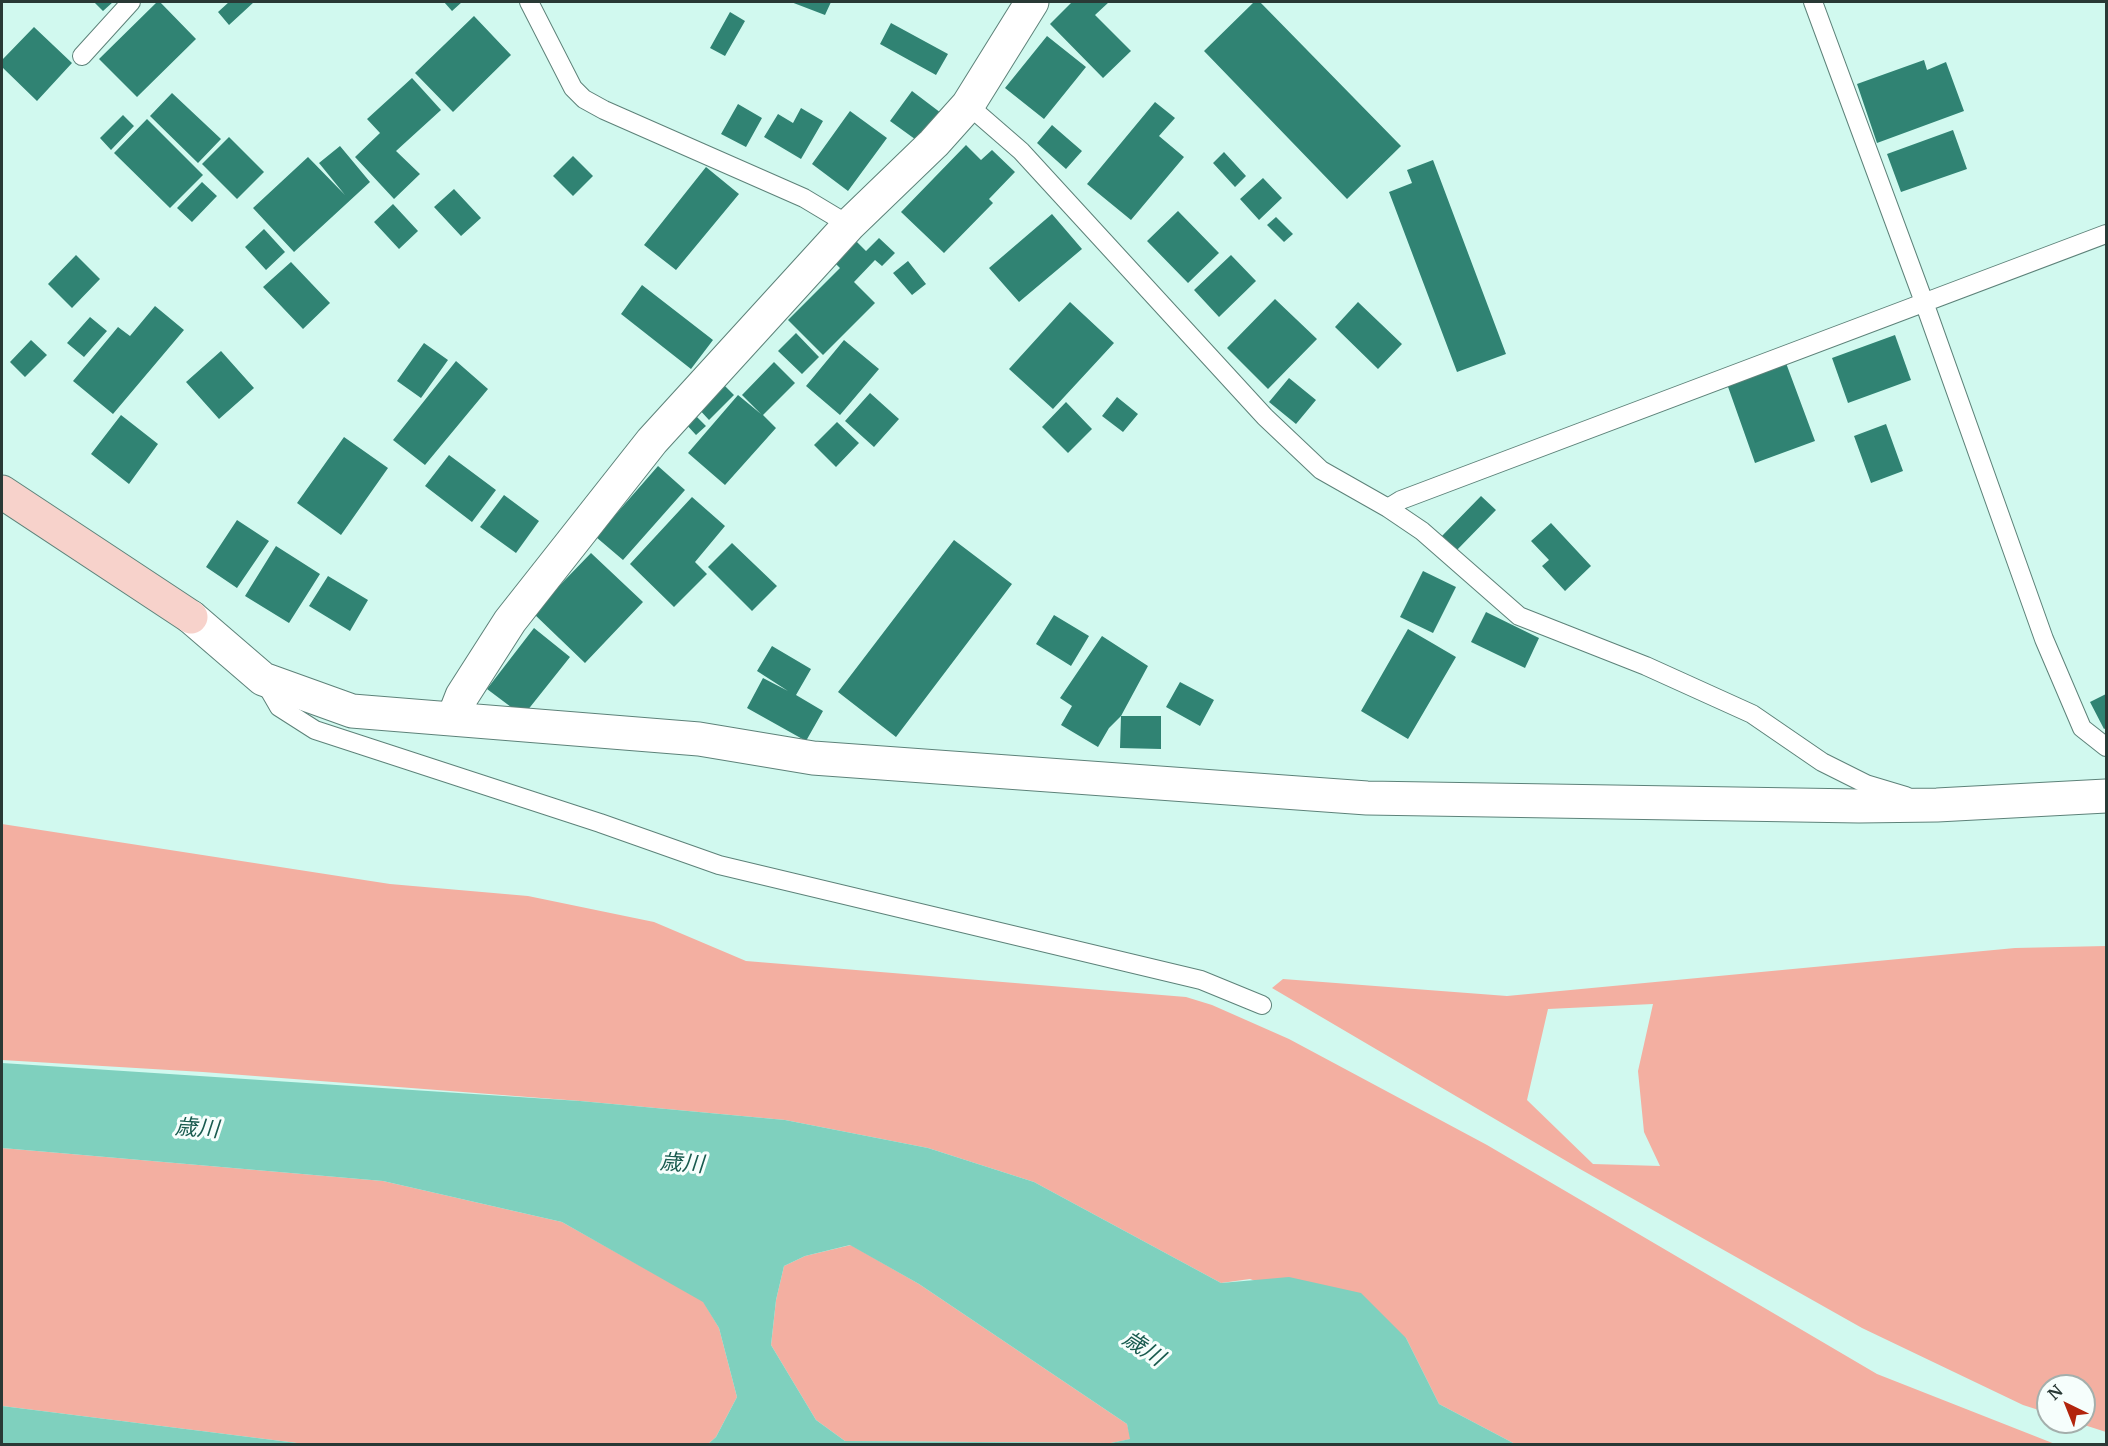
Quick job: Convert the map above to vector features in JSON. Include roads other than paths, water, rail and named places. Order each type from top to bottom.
[{"type":"street","points":[[453,719],[462,696],[510,621],[652,441],[849,225],[934,143],[968,105],[1032,2]]},
{"type":"street","points":[[2,492],[191,617],[263,679],[352,711],[699,739],[813,758],[1367,798],[1859,806],[1937,805],[2106,796]]},
{"type":"lane","points":[[82,56],[130,2]]},
{"type":"lane","points":[[529,2],[573,88],[584,99],[604,110],[804,198],[849,225]]},
{"type":"lane","points":[[1813,2],[1924,302],[2044,639],[2082,728],[2106,747]]},
{"type":"lane","points":[[968,105],[1021,151],[1265,417],[1321,470],[1388,508],[1422,531],[1519,616],[1646,666],[1752,714],[1822,762],[1866,784],[1937,805]]},
{"type":"lane","points":[[1388,508],[1401,500],[2106,234]]},
{"type":"lane","points":[[263,679],[279,707],[315,730],[600,823],[719,865],[1201,980],[1262,1005]]},
{"type":"water","name":"歳川","points":[[2,1063],[580,1101],[785,1120],[928,1148],[1034,1182],[1221,1283],[1289,1277],[1361,1293],[1406,1338],[1439,1404],[1515,1444],[708,1444],[716,1437],[737,1397],[719,1328],[703,1302],[562,1222],[383,1181],[2,1148]],"holes":[[[850,1245],[919,1284],[1127,1424],[1130,1439],[1111,1443],[845,1441],[816,1420],[771,1345],[776,1300],[784,1266],[805,1256]]]},
{"type":"water","points":[[2,1406],[305,1444],[2,1444]]}]
